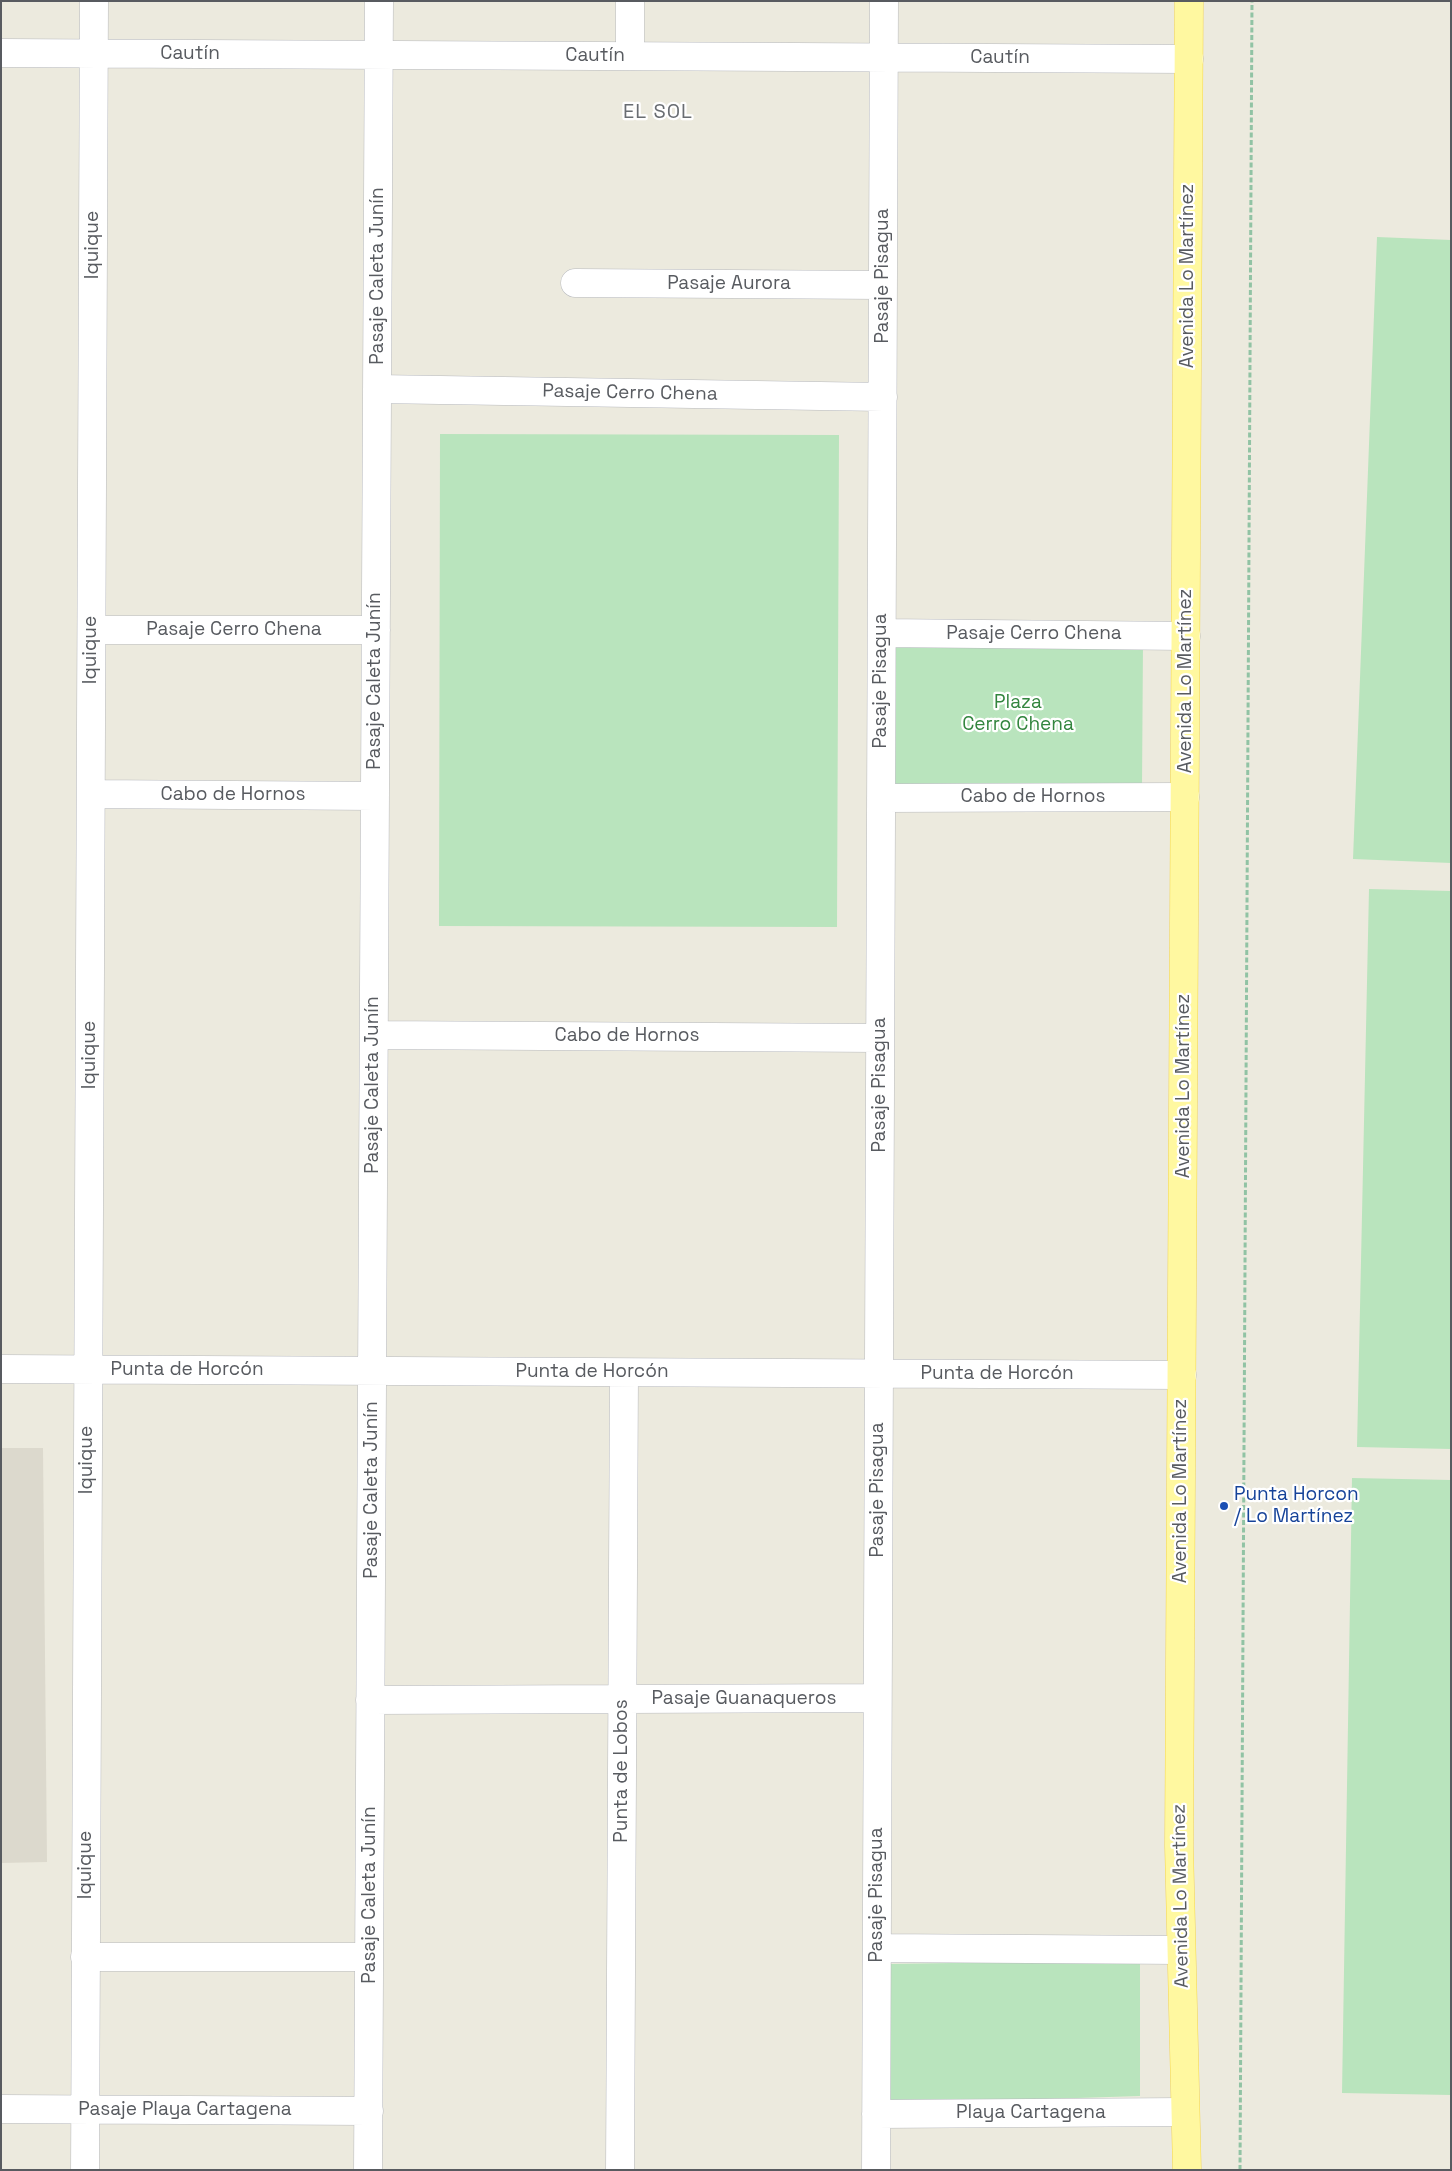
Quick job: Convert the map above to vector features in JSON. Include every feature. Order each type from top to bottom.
[{"type":"main road","name":"Avenida Lo Martínez","points":[[1187,2170],[1179,1836],[1190,1]]},
{"type":"street","name":"Iquique","points":[[84,2170],[94,1]]},
{"type":"street","name":"Pasaje Caleta Junín","points":[[368,2170],[379,1]]},
{"type":"street","points":[[630,1],[630,56]]},
{"type":"street","name":"Pasaje Pisagua","points":[[876,2170],[884,1]]},
{"type":"street","name":"Cautín","points":[[1,53],[1189,59]]},
{"type":"street","name":"Pasaje Aurora","points":[[575,283],[883,285]]},
{"type":"street","name":"Pasaje Cerro Chena","points":[[377,389],[882,397]]},
{"type":"street","name":"Pasaje Cerro Chena","points":[[92,630],[376,630]]},
{"type":"street","name":"Pasaje Cerro Chena","points":[[882,633],[1186,636]]},
{"type":"street","name":"Cabo de Hornos","points":[[91,794],[375,796]]},
{"type":"street","name":"Cabo de Hornos","points":[[881,798],[1186,796]]},
{"type":"street","name":"Cabo de Hornos","points":[[374,1035],[880,1038]]},
{"type":"street","name":"Punta de Horcón","points":[[1,1369],[1182,1375]]},
{"type":"street","name":"Punta de Lobos","points":[[620,2170],[624,1373]]},
{"type":"street","name":"Pasaje Guanaqueros","points":[[370,1700],[877,1698]]},
{"type":"street","points":[[876,1948],[1181,1950]]},
{"type":"street","points":[[85,1957],[369,1957]]},
{"type":"street","name":"Pasaje Playa Cartagena","points":[[1,2109],[369,2111]]},
{"type":"street","name":"Playa Cartagena","points":[[876,2114],[1185,2112]]},
{"type":"path","points":[[1240,2170],[1252,1]]},
{"type":"shaded area","points":[[1,1448],[43,1448],[47,1862],[1,1863]]},
{"type":"green space","points":[[1377,237],[1451,240],[1451,863],[1353,859]]},
{"type":"green space","points":[[440,434],[839,435],[837,927],[439,926]]},
{"type":"green space","name":"Plaza Cerro Chena","points":[[894,640],[1143,642],[1142,787],[895,786]]},
{"type":"green space","points":[[1369,889],[1451,891],[1451,1449],[1357,1447]]},
{"type":"green space","points":[[1352,1478],[1451,1480],[1451,2095],[1342,2093]]},
{"type":"green space","points":[[1140,1960],[1140,2096],[890,2104],[889,1964]]},
{"type":"place","name":"Punta Horcon / Lo Martínez","points":[[1224,1506]]},
{"type":"district","name":"EL SOL","points":[[658,113]]}]
